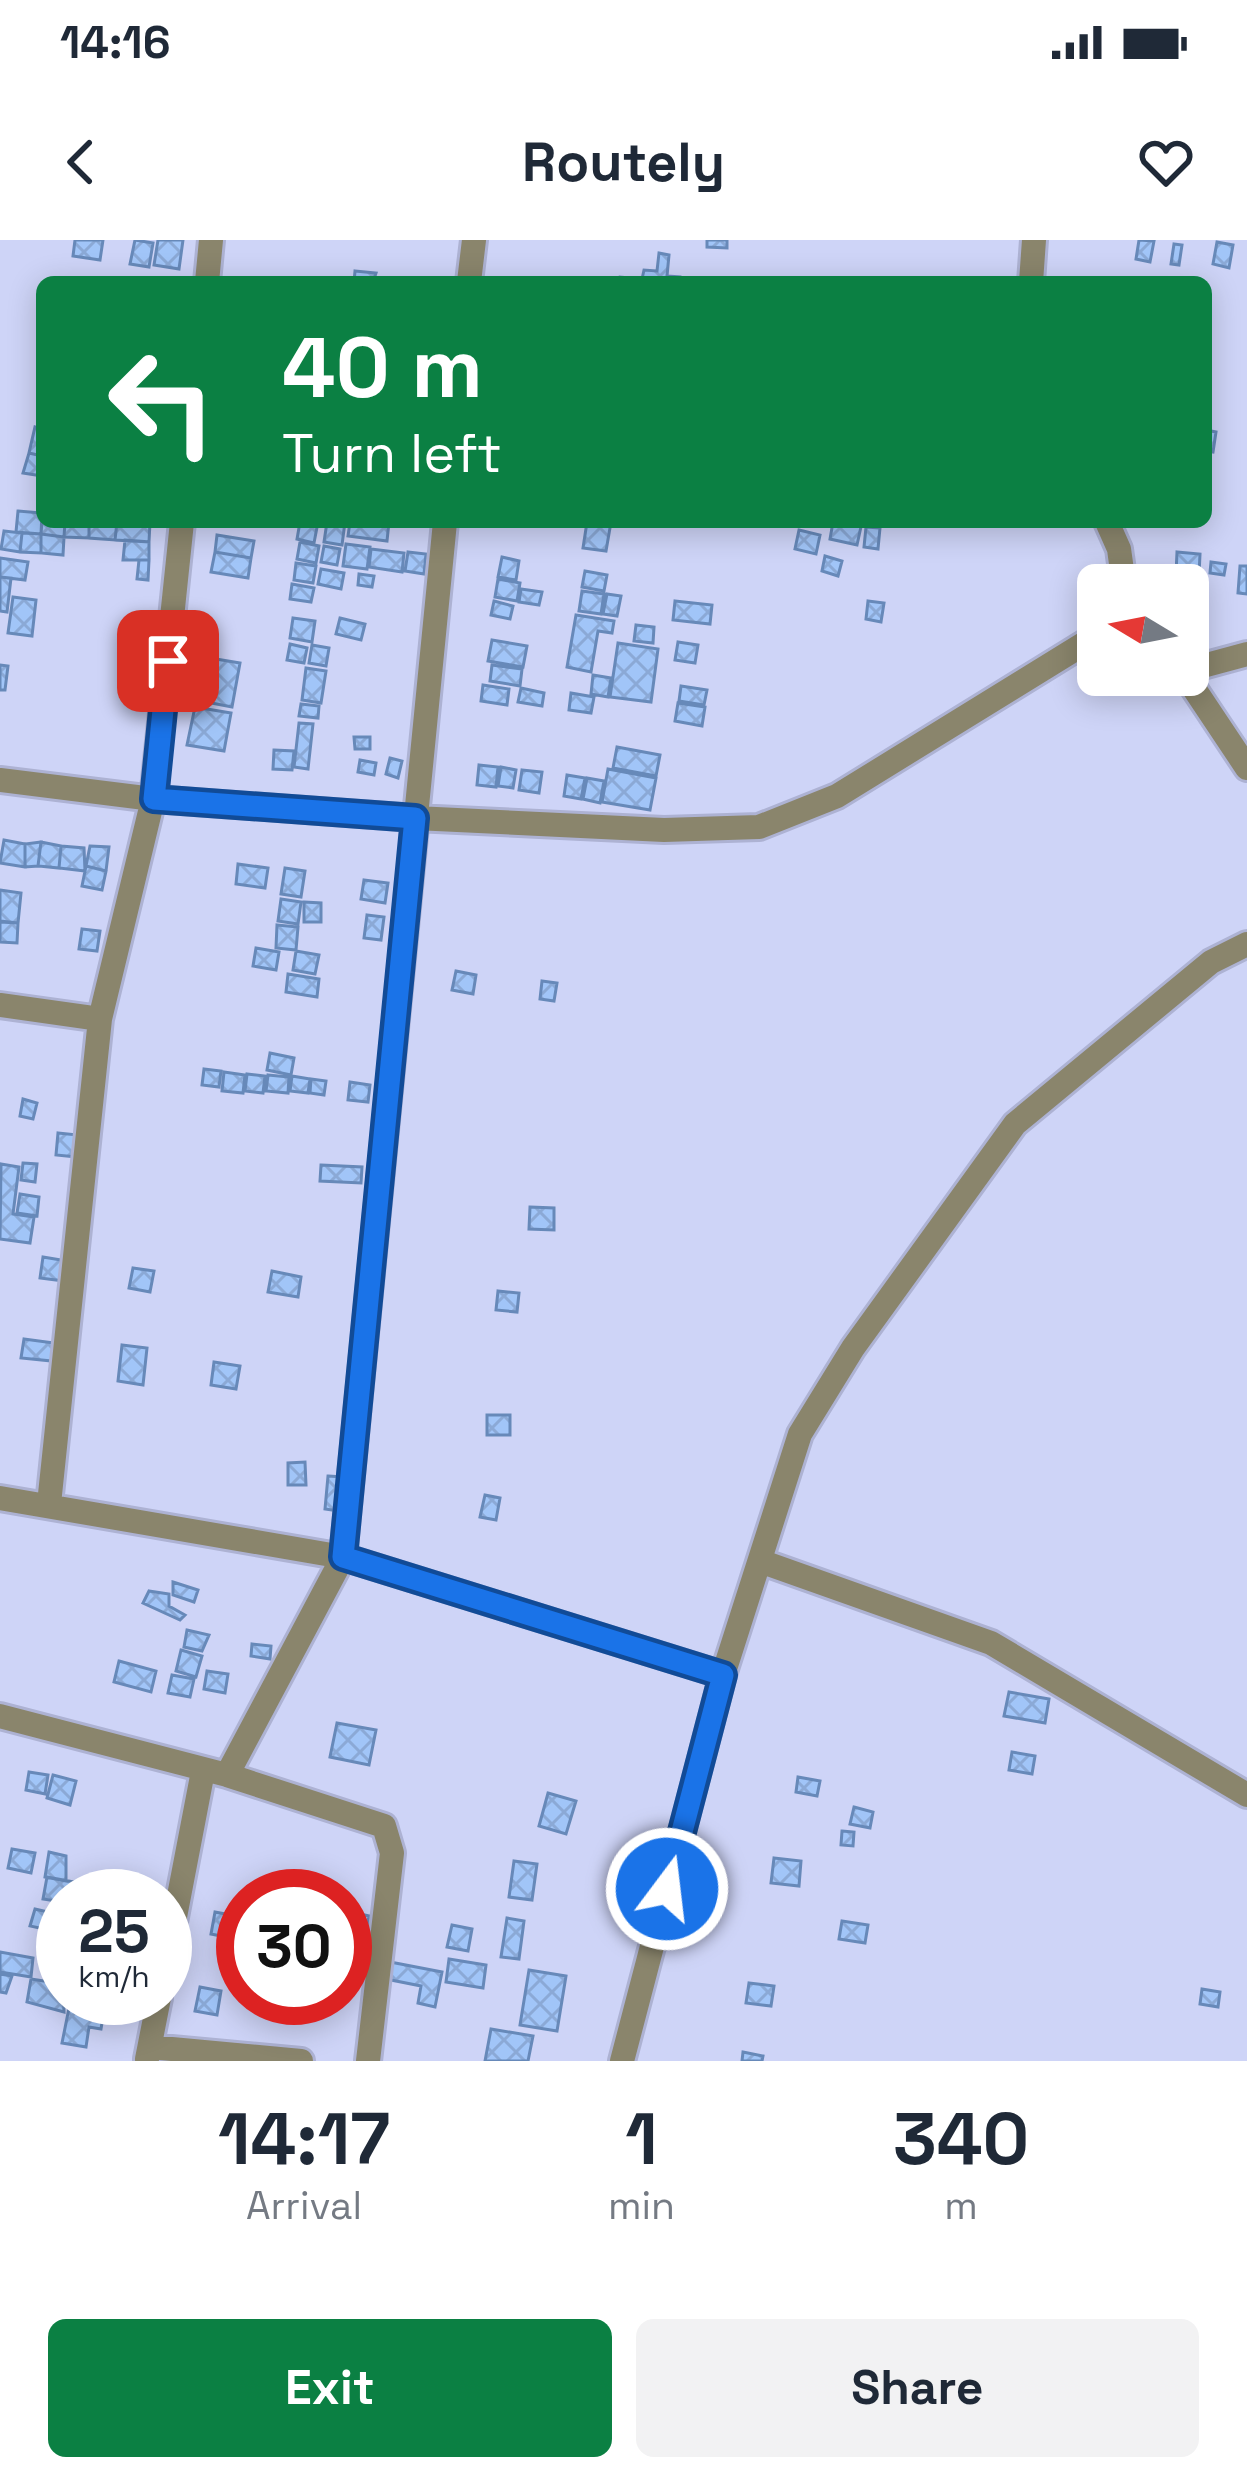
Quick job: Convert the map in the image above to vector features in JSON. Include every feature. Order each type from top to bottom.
[{"type":"street","points":[[208,276],[211,240]]},
{"type":"street","points":[[470,276],[474,240]]},
{"type":"street","points":[[1031,276],[1034,240]]},
{"type":"street","points":[[49,1504],[100,1019],[154,799],[181,528]]},
{"type":"street","points":[[191,1869],[215,1773],[343,1557],[444,528]]},
{"type":"street","points":[[1110,528],[1121,564]]},
{"type":"street","points":[[0,780],[154,799],[415,818],[664,830],[759,826],[837,796],[1077,648]]},
{"type":"street","points":[[1209,665],[1247,654]]},
{"type":"street","points":[[1201,696],[1247,768]]},
{"type":"street","points":[[622,2061],[723,1675],[800,1434],[853,1348],[1015,1124],[1210,962],[1247,944]]},
{"type":"street","points":[[0,1004],[100,1019]]},
{"type":"street","points":[[0,1498],[343,1557],[723,1675]]},
{"type":"street","points":[[760,1561],[991,1643],[1247,1795]]},
{"type":"street","points":[[0,1716],[215,1773],[384,1826],[392,1853],[368,2061]]},
{"type":"street","points":[[148,2054],[302,2061]]},
{"type":"building","points":[[75,240],[103,240],[100,260],[73,256]]},
{"type":"building","points":[[135,240],[153,243],[149,267],[130,264]]},
{"type":"building","points":[[158,240],[183,240],[179,269],[154,265]]},
{"type":"building","points":[[707,240],[727,240],[727,248],[707,247]]},
{"type":"building","points":[[1139,240],[1154,241],[1150,262],[1136,259]]},
{"type":"building","points":[[1217,242],[1233,245],[1229,268],[1213,264]]},
{"type":"building","points":[[1174,244],[1182,245],[1179,265],[1171,264]]},
{"type":"building","points":[[659,253],[669,255],[667,276],[643,276],[644,270],[657,271]]},
{"type":"building","points":[[35,427],[36,455],[29,453]]},
{"type":"building","points":[[29,453],[36,455],[36,475],[23,473]]},
{"type":"building","points":[[18,511],[36,512],[41,534],[16,532]]},
{"type":"building","points":[[42,528],[65,528],[64,537],[41,534]]},
{"type":"building","points":[[65,528],[89,528],[89,538],[64,537]]},
{"type":"building","points":[[89,528],[116,528],[115,540],[89,538]]},
{"type":"building","points":[[116,528],[150,528],[149,542],[115,540]]},
{"type":"building","points":[[299,528],[317,528],[314,543],[297,539]]},
{"type":"building","points":[[326,528],[344,528],[342,545],[324,542]]},
{"type":"building","points":[[349,528],[388,528],[387,541],[348,536]]},
{"type":"building","points":[[586,528],[610,528],[606,551],[583,548]]},
{"type":"building","points":[[832,528],[861,528],[857,545],[830,539]]},
{"type":"building","points":[[866,528],[880,528],[878,549],[864,547]]},
{"type":"building","points":[[799,530],[820,535],[816,554],[795,549]]},
{"type":"building","points":[[4,531],[22,533],[20,552],[1,549]]},
{"type":"building","points":[[22,533],[41,534],[41,553],[20,552]]},
{"type":"building","points":[[41,534],[64,537],[63,555],[41,553]]},
{"type":"building","points":[[217,535],[254,541],[251,558],[215,552]]},
{"type":"building","points":[[125,540],[149,542],[149,560],[123,560]]},
{"type":"building","points":[[300,542],[319,546],[316,563],[297,559]]},
{"type":"building","points":[[346,544],[370,547],[367,569],[343,566]]},
{"type":"building","points":[[324,546],[340,549],[337,565],[321,562]]},
{"type":"building","points":[[371,549],[404,553],[402,572],[369,567]]},
{"type":"building","points":[[215,552],[251,558],[248,578],[211,572]]},
{"type":"building","points":[[408,552],[426,554],[424,574],[405,571]]},
{"type":"building","points":[[1177,552],[1200,554],[1200,564],[1176,564]]},
{"type":"building","points":[[825,556],[842,561],[838,576],[822,571]]},
{"type":"building","points":[[502,557],[519,561],[516,580],[498,577]]},
{"type":"building","points":[[0,558],[28,562],[25,580],[0,577]]},
{"type":"building","points":[[139,560],[149,560],[148,580],[137,579]]},
{"type":"building","points":[[1211,562],[1226,564],[1224,575],[1210,573]]},
{"type":"building","points":[[296,563],[316,566],[313,583],[294,580]]},
{"type":"building","points":[[1240,566],[1247,566],[1247,594],[1238,593]]},
{"type":"building","points":[[321,569],[344,573],[341,589],[318,584]]},
{"type":"building","points":[[585,571],[607,575],[604,591],[582,587]]},
{"type":"building","points":[[359,574],[374,576],[372,587],[358,585]]},
{"type":"building","points":[[0,577],[11,578],[7,612],[0,611]]},
{"type":"building","points":[[498,579],[520,583],[517,601],[495,597]]},
{"type":"building","points":[[292,584],[314,588],[311,602],[290,599]]},
{"type":"building","points":[[521,589],[542,592],[539,605],[519,602]]},
{"type":"building","points":[[582,591],[604,594],[601,614],[579,611]]},
{"type":"building","points":[[607,594],[621,596],[617,616],[603,614]]},
{"type":"building","points":[[13,597],[36,600],[32,636],[8,633]]},
{"type":"building","points":[[494,601],[513,606],[510,619],[491,615]]},
{"type":"building","points":[[675,601],[712,605],[710,624],[673,620]]},
{"type":"building","points":[[868,601],[884,603],[881,622],[866,619]]},
{"type":"building","points":[[576,615],[614,621],[612,633],[598,631],[591,672],[567,667]]},
{"type":"building","points":[[293,618],[315,621],[312,642],[290,638]]},
{"type":"building","points":[[340,618],[365,624],[361,640],[336,634]]},
{"type":"building","points":[[636,625],[654,627],[653,643],[634,641]]},
{"type":"building","points":[[492,640],[527,646],[523,667],[488,661]]},
{"type":"building","points":[[678,642],[698,645],[695,663],[675,660]]},
{"type":"building","points":[[618,643],[658,649],[651,702],[610,697]]},
{"type":"building","points":[[290,644],[307,648],[304,663],[287,660]]},
{"type":"building","points":[[312,645],[329,648],[326,666],[309,663]]},
{"type":"building","points":[[204,657],[240,663],[232,707],[196,700]]},
{"type":"building","points":[[0,665],[8,666],[5,690],[0,690]]},
{"type":"building","points":[[492,665],[522,669],[520,686],[490,681]]},
{"type":"building","points":[[306,668],[326,671],[321,703],[302,700]]},
{"type":"building","points":[[593,675],[611,678],[608,697],[591,694]]},
{"type":"building","points":[[483,685],[509,689],[507,705],[481,701]]},
{"type":"building","points":[[681,686],[707,690],[704,705],[679,701]]},
{"type":"building","points":[[521,688],[544,693],[542,706],[518,702]]},
{"type":"building","points":[[571,693],[594,697],[591,713],[569,710]]},
{"type":"building","points":[[678,703],[705,707],[702,726],[675,721]]},
{"type":"building","points":[[301,704],[319,706],[318,718],[299,716]]},
{"type":"building","points":[[195,707],[231,713],[224,751],[187,745]]},
{"type":"building","points":[[299,723],[313,724],[308,769],[294,767]]},
{"type":"building","points":[[354,737],[370,737],[370,749],[355,749]]},
{"type":"building","points":[[617,747],[660,755],[656,776],[613,768]]},
{"type":"building","points":[[274,750],[294,751],[292,770],[273,769]]},
{"type":"building","points":[[390,758],[402,761],[398,778],[386,774]]},
{"type":"building","points":[[360,760],[376,763],[374,775],[358,772]]},
{"type":"building","points":[[479,765],[498,767],[496,787],[477,785]]},
{"type":"building","points":[[501,767],[516,770],[513,788],[498,786]]},
{"type":"building","points":[[608,769],[656,778],[650,810],[602,802]]},
{"type":"building","points":[[522,770],[542,772],[539,793],[519,790]]},
{"type":"building","points":[[567,775],[585,778],[581,799],[564,796]]},
{"type":"building","points":[[587,778],[604,781],[600,803],[583,799]]},
{"type":"building","points":[[4,840],[25,844],[25,867],[0,863]]},
{"type":"building","points":[[41,842],[38,866],[25,867],[25,844]]},
{"type":"building","points":[[41,842],[61,846],[59,868],[38,866]]},
{"type":"building","points":[[61,846],[84,848],[85,871],[59,868]]},
{"type":"building","points":[[90,846],[109,847],[106,871],[86,866]]},
{"type":"building","points":[[238,864],[268,868],[265,888],[236,884]]},
{"type":"building","points":[[86,866],[106,871],[102,890],[82,886]]},
{"type":"building","points":[[285,868],[305,871],[301,897],[281,894]]},
{"type":"building","points":[[364,880],[388,883],[385,903],[361,899]]},
{"type":"building","points":[[0,890],[21,893],[18,923],[0,921]]},
{"type":"building","points":[[281,899],[301,902],[298,924],[278,921]]},
{"type":"building","points":[[304,902],[321,903],[321,922],[304,922]]},
{"type":"building","points":[[367,915],[384,917],[381,940],[364,938]]},
{"type":"building","points":[[0,922],[18,923],[17,943],[0,942]]},
{"type":"building","points":[[277,925],[298,927],[296,950],[276,948]]},
{"type":"building","points":[[82,929],[100,931],[97,951],[79,949]]},
{"type":"building","points":[[256,948],[279,952],[276,970],[253,966]]},
{"type":"building","points":[[296,951],[319,955],[315,974],[293,970]]},
{"type":"building","points":[[456,971],[476,975],[473,994],[452,990]]},
{"type":"building","points":[[288,974],[319,979],[317,997],[286,992]]},
{"type":"building","points":[[542,981],[557,983],[554,1001],[540,999]]},
{"type":"building","points":[[270,1053],[294,1058],[291,1075],[267,1070]]},
{"type":"building","points":[[204,1069],[221,1071],[219,1087],[202,1085]]},
{"type":"building","points":[[224,1072],[245,1075],[243,1093],[222,1091]]},
{"type":"building","points":[[247,1074],[265,1076],[263,1093],[245,1091]]},
{"type":"building","points":[[268,1075],[289,1077],[288,1093],[266,1091]]},
{"type":"building","points":[[292,1076],[310,1079],[308,1093],[290,1091]]},
{"type":"building","points":[[311,1079],[326,1081],[324,1095],[310,1093]]},
{"type":"building","points":[[350,1082],[370,1085],[368,1102],[348,1100]]},
{"type":"building","points":[[23,1099],[37,1103],[33,1119],[20,1116]]},
{"type":"building","points":[[58,1133],[78,1135],[77,1157],[56,1155]]},
{"type":"building","points":[[23,1163],[37,1164],[35,1182],[21,1180]]},
{"type":"building","points":[[1,1164],[19,1167],[13,1214],[34,1217],[30,1243],[0,1239]]},
{"type":"building","points":[[321,1165],[362,1167],[361,1183],[320,1181]]},
{"type":"building","points":[[20,1194],[39,1197],[37,1216],[17,1213]]},
{"type":"building","points":[[530,1207],[554,1208],[554,1230],[529,1229]]},
{"type":"building","points":[[43,1257],[67,1261],[64,1281],[40,1278]]},
{"type":"building","points":[[133,1268],[154,1271],[150,1292],[129,1288]]},
{"type":"building","points":[[272,1271],[301,1277],[298,1297],[268,1292]]},
{"type":"building","points":[[498,1291],[519,1293],[517,1312],[496,1310]]},
{"type":"building","points":[[24,1339],[54,1343],[52,1361],[21,1358]]},
{"type":"building","points":[[122,1345],[147,1348],[143,1385],[118,1381]]},
{"type":"building","points":[[214,1362],[240,1366],[236,1389],[211,1385]]},
{"type":"building","points":[[487,1415],[510,1415],[510,1435],[487,1435]]},
{"type":"building","points":[[305,1462],[306,1485],[288,1485],[288,1463]]},
{"type":"building","points":[[328,1476],[343,1477],[339,1511],[325,1509]]},
{"type":"building","points":[[485,1495],[500,1498],[496,1520],[480,1517]]},
{"type":"building","points":[[173,1582],[198,1590],[194,1602],[173,1595]]},
{"type":"building","points":[[149,1591],[169,1594],[169,1606],[185,1615],[180,1620],[143,1603]]},
{"type":"building","points":[[187,1630],[209,1635],[202,1651],[184,1647]]},
{"type":"building","points":[[252,1644],[271,1646],[270,1659],[251,1656]]},
{"type":"building","points":[[181,1650],[202,1656],[196,1677],[176,1671]]},
{"type":"building","points":[[119,1661],[156,1671],[151,1692],[114,1682]]},
{"type":"building","points":[[207,1671],[228,1674],[225,1693],[204,1689]]},
{"type":"building","points":[[172,1675],[194,1679],[190,1697],[168,1693]]},
{"type":"building","points":[[1009,1692],[1049,1699],[1045,1723],[1004,1716]]},
{"type":"building","points":[[337,1723],[376,1730],[369,1765],[330,1757]]},
{"type":"building","points":[[1012,1752],[1035,1756],[1032,1774],[1009,1770]]},
{"type":"building","points":[[29,1772],[48,1775],[45,1794],[26,1790]]},
{"type":"building","points":[[53,1775],[76,1781],[70,1805],[47,1798]]},
{"type":"building","points":[[798,1777],[820,1781],[817,1796],[796,1792]]},
{"type":"building","points":[[548,1793],[576,1801],[566,1834],[539,1826]]},
{"type":"building","points":[[854,1807],[873,1812],[870,1828],[850,1824]]},
{"type":"building","points":[[842,1831],[854,1832],[853,1846],[841,1845]]},
{"type":"building","points":[[12,1849],[35,1853],[31,1873],[8,1868]]},
{"type":"building","points":[[49,1852],[66,1856],[66,1869],[46,1869]]},
{"type":"building","points":[[774,1858],[801,1861],[799,1886],[771,1883]]},
{"type":"building","points":[[514,1861],[537,1864],[532,1900],[509,1897]]},
{"type":"building","points":[[507,1918],[524,1921],[519,1959],[501,1957]]},
{"type":"building","points":[[842,1921],[868,1925],[865,1943],[839,1939]]},
{"type":"building","points":[[452,1925],[472,1929],[468,1951],[447,1947]]},
{"type":"building","points":[[0,1952],[33,1958],[31,1977],[0,1972]]},
{"type":"building","points":[[449,1959],[486,1965],[483,1988],[446,1982]]},
{"type":"building","points":[[385,1961],[442,1972],[435,2007],[418,2003],[421,1986],[381,1978]]},
{"type":"building","points":[[529,1970],[566,1976],[557,2031],[520,2025]]},
{"type":"building","points":[[0,1974],[12,1976],[6,1993],[0,1992]]},
{"type":"building","points":[[31,1979],[36,1980],[36,2004],[27,2002]]},
{"type":"building","points":[[749,1983],[774,1986],[771,2006],[746,2003]]},
{"type":"building","points":[[200,1987],[216,1990],[216,2015],[195,2011]]},
{"type":"building","points":[[1202,1989],[1220,1992],[1218,2007],[1200,2004]]},
{"type":"building","points":[[66,2025],[102,2025],[101,2029],[89,2027],[86,2047],[62,2043]]},
{"type":"building","points":[[491,2029],[533,2036],[528,2061],[485,2061]]},
{"type":"building","points":[[743,2052],[763,2056],[762,2061],[742,2061]]},
{"type":"route","points":[[168,661],[154,799],[415,818],[343,1557],[723,1675],[667,1889]]}]
